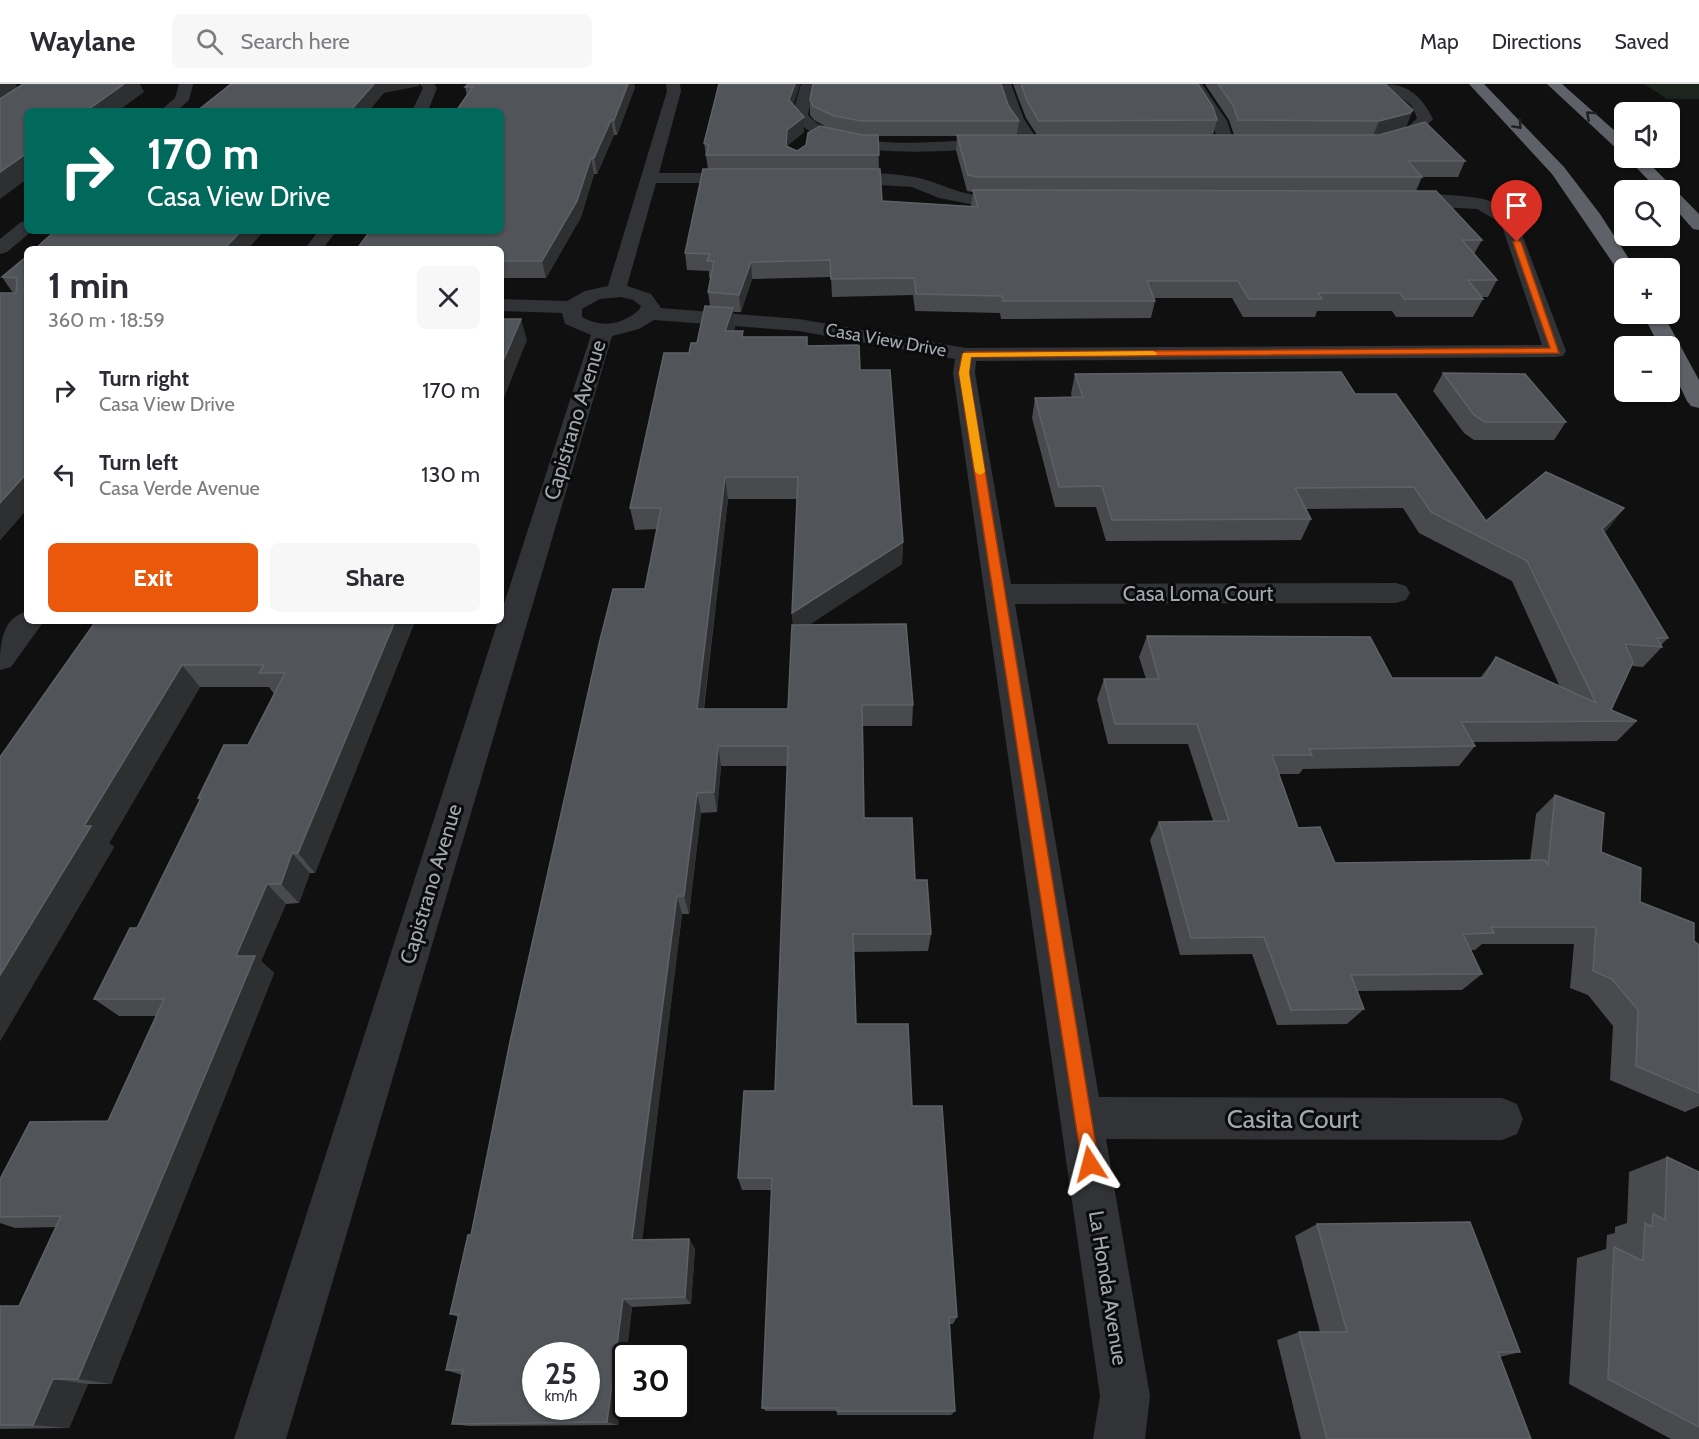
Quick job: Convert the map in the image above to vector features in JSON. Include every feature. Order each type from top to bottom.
[{"type":"highway","points":[[1476,84],[1527,135],[1575,193],[1619,258]]},
{"type":"highway","points":[[1554,84],[1614,138]]},
{"type":"highway","points":[[1645,168],[1656,180]]},
{"type":"highway","points":[[1680,205],[1699,225]]},
{"type":"highway","points":[[1658,324],[1699,401]]},
{"type":"street","points":[[172,108],[182,100],[186,84]]},
{"type":"street","points":[[421,108],[429,88],[428,84]]},
{"type":"street","points":[[616,291],[651,178],[674,91],[673,84]]},
{"type":"street","points":[[808,84],[800,115],[813,136],[862,143],[1037,142],[1016,119],[1004,84]]},
{"type":"street","points":[[1195,84],[1232,142],[1206,142]]},
{"type":"street","points":[[1363,143],[1411,133],[1425,119],[1418,104],[1391,84]]},
{"type":"street","points":[[651,178],[758,178]]},
{"type":"street","points":[[815,178],[883,178],[915,182],[945,194],[975,200],[1034,201]]},
{"type":"street","name":"Casa View Drive","points":[[649,313],[799,325],[966,355],[1556,351],[1509,220],[1481,204],[1443,200],[1385,200]]},
{"type":"street","points":[[0,248],[24,228]]},
{"type":"street","points":[[504,305],[572,307],[589,296],[616,291],[639,295],[651,306],[649,313],[632,325],[603,330],[579,325],[572,320],[572,307]]},
{"type":"street","name":"Capistrano Avenue","points":[[260,1439],[603,330]]},
{"type":"street","name":"La Honda Avenue","points":[[966,355],[964,373],[1125,1396],[1119,1439]]},
{"type":"street","name":"Casa Loma Court","points":[[999,594],[1396,593]]},
{"type":"street","points":[[0,659],[27,624]]},
{"type":"street","name":"Casita Court","points":[[1083,1118],[1502,1119]]},
{"type":"shaded area","points":[[1644,84],[1699,84],[1699,99],[1667,99]]},
{"type":"building","points":[[23,84],[124,84],[90,108],[24,108],[24,155],[0,172],[0,99]]},
{"type":"building","points":[[231,84],[374,84],[353,108],[201,108]]},
{"type":"building","points":[[468,84],[628,84],[614,120],[611,120],[594,158],[591,158],[577,201],[542,261],[504,261],[504,246],[359,246],[368,234],[504,234],[504,108],[458,108],[473,87],[465,87]]},
{"type":"building","points":[[719,84],[795,84],[789,100],[804,117],[787,130],[786,146],[797,151],[806,145],[808,133],[820,126],[862,135],[878,135],[879,155],[706,155],[709,145],[704,143]]},
{"type":"building","points":[[813,84],[1001,84],[1008,105],[1019,121],[862,121],[834,116],[813,106],[810,100]]},
{"type":"building","points":[[1021,84],[1198,84],[1213,107],[1217,120],[1039,121],[1028,103]]},
{"type":"building","points":[[1218,84],[1385,84],[1413,110],[1410,113],[1379,121],[1238,120],[1233,105]]},
{"type":"building","points":[[1425,122],[1465,161],[1408,161],[1422,177],[977,177],[968,175],[957,135],[1379,135]]},
{"type":"building","points":[[703,169],[880,169],[882,201],[978,207],[973,190],[1436,191],[1482,240],[1462,240],[1497,280],[1468,280],[1483,299],[1404,299],[1400,293],[1318,293],[1322,299],[1249,299],[1238,281],[1147,281],[1155,301],[1003,301],[1002,296],[916,294],[914,278],[831,279],[830,260],[751,262],[739,295],[708,292],[714,261],[707,261],[710,254],[685,253]]},
{"type":"building","points":[[52,234],[238,234],[227,246],[38,246]]},
{"type":"building","points":[[24,259],[24,476],[0,503],[0,293],[16,293],[17,278],[2,277]]},
{"type":"building","points":[[705,306],[733,308],[725,331],[743,331],[742,337],[807,337],[807,346],[859,345],[860,370],[890,370],[903,542],[792,613],[798,477],[725,477],[697,709],[788,709],[792,625],[906,624],[913,705],[862,705],[864,818],[912,818],[915,880],[927,880],[931,934],[853,934],[856,1024],[908,1024],[912,1106],[942,1106],[957,1317],[949,1317],[955,1411],[837,1411],[837,1408],[762,1408],[772,1178],[738,1178],[744,1091],[775,1091],[788,746],[718,746],[714,792],[697,793],[684,896],[677,896],[632,1240],[689,1239],[685,1297],[623,1299],[617,1342],[612,1342],[612,1384],[607,1422],[452,1424],[463,1370],[446,1370],[459,1314],[450,1314],[468,1235],[471,1235],[510,1042],[613,589],[645,589],[661,508],[630,508],[664,353],[689,353],[691,343],[697,343]]},
{"type":"building","points":[[504,319],[521,319],[504,359]]},
{"type":"building","points":[[1341,372],[1355,394],[1396,394],[1486,521],[1546,472],[1624,508],[1602,529],[1668,638],[1657,638],[1662,647],[1625,644],[1633,662],[1611,710],[1637,721],[1461,722],[1475,746],[1309,749],[1312,755],[1272,755],[1298,828],[1320,827],[1335,863],[1545,860],[1548,865],[1555,795],[1604,813],[1601,852],[1641,868],[1640,902],[1694,923],[1694,941],[1699,945],[1699,1093],[1636,1066],[1638,1010],[1612,979],[1593,971],[1596,927],[1491,927],[1494,933],[1463,934],[1482,974],[1351,975],[1364,1009],[1291,1010],[1264,937],[1191,938],[1159,822],[1229,821],[1197,724],[1115,724],[1104,679],[1159,679],[1147,636],[1370,637],[1392,678],[1484,678],[1496,657],[1596,703],[1527,561],[1431,512],[1414,487],[1295,488],[1311,519],[1112,520],[1102,486],[1059,487],[1035,398],[1083,397],[1075,374]]},
{"type":"building","points":[[1443,373],[1525,374],[1566,422],[1485,422],[1474,415]]},
{"type":"building","points":[[94,624],[394,624],[298,853],[292,853],[281,884],[267,884],[236,956],[255,956],[78,1379],[53,1379],[33,1425],[0,1425],[0,1306],[19,1306],[61,1216],[0,1217],[0,1179],[30,1122],[108,1121],[164,999],[94,999],[130,928],[137,928],[201,798],[198,798],[224,745],[248,745],[285,673],[259,673],[264,665],[182,665],[84,826],[91,826],[0,975],[0,757]]},
{"type":"building","points":[[1667,1157],[1699,1172],[1699,1427],[1608,1379],[1614,1247],[1643,1261],[1645,1223],[1652,1227],[1653,1214],[1665,1220]]},
{"type":"building","points":[[1470,1222],[1520,1352],[1498,1352],[1531,1439],[1327,1439],[1299,1332],[1347,1332],[1317,1224]]},
{"type":"slow traffic","points":[[980,472],[964,373],[966,355],[1153,353]]},
{"type":"route","points":[[1090,1164],[964,373],[966,355],[1556,351],[1517,242]]}]
